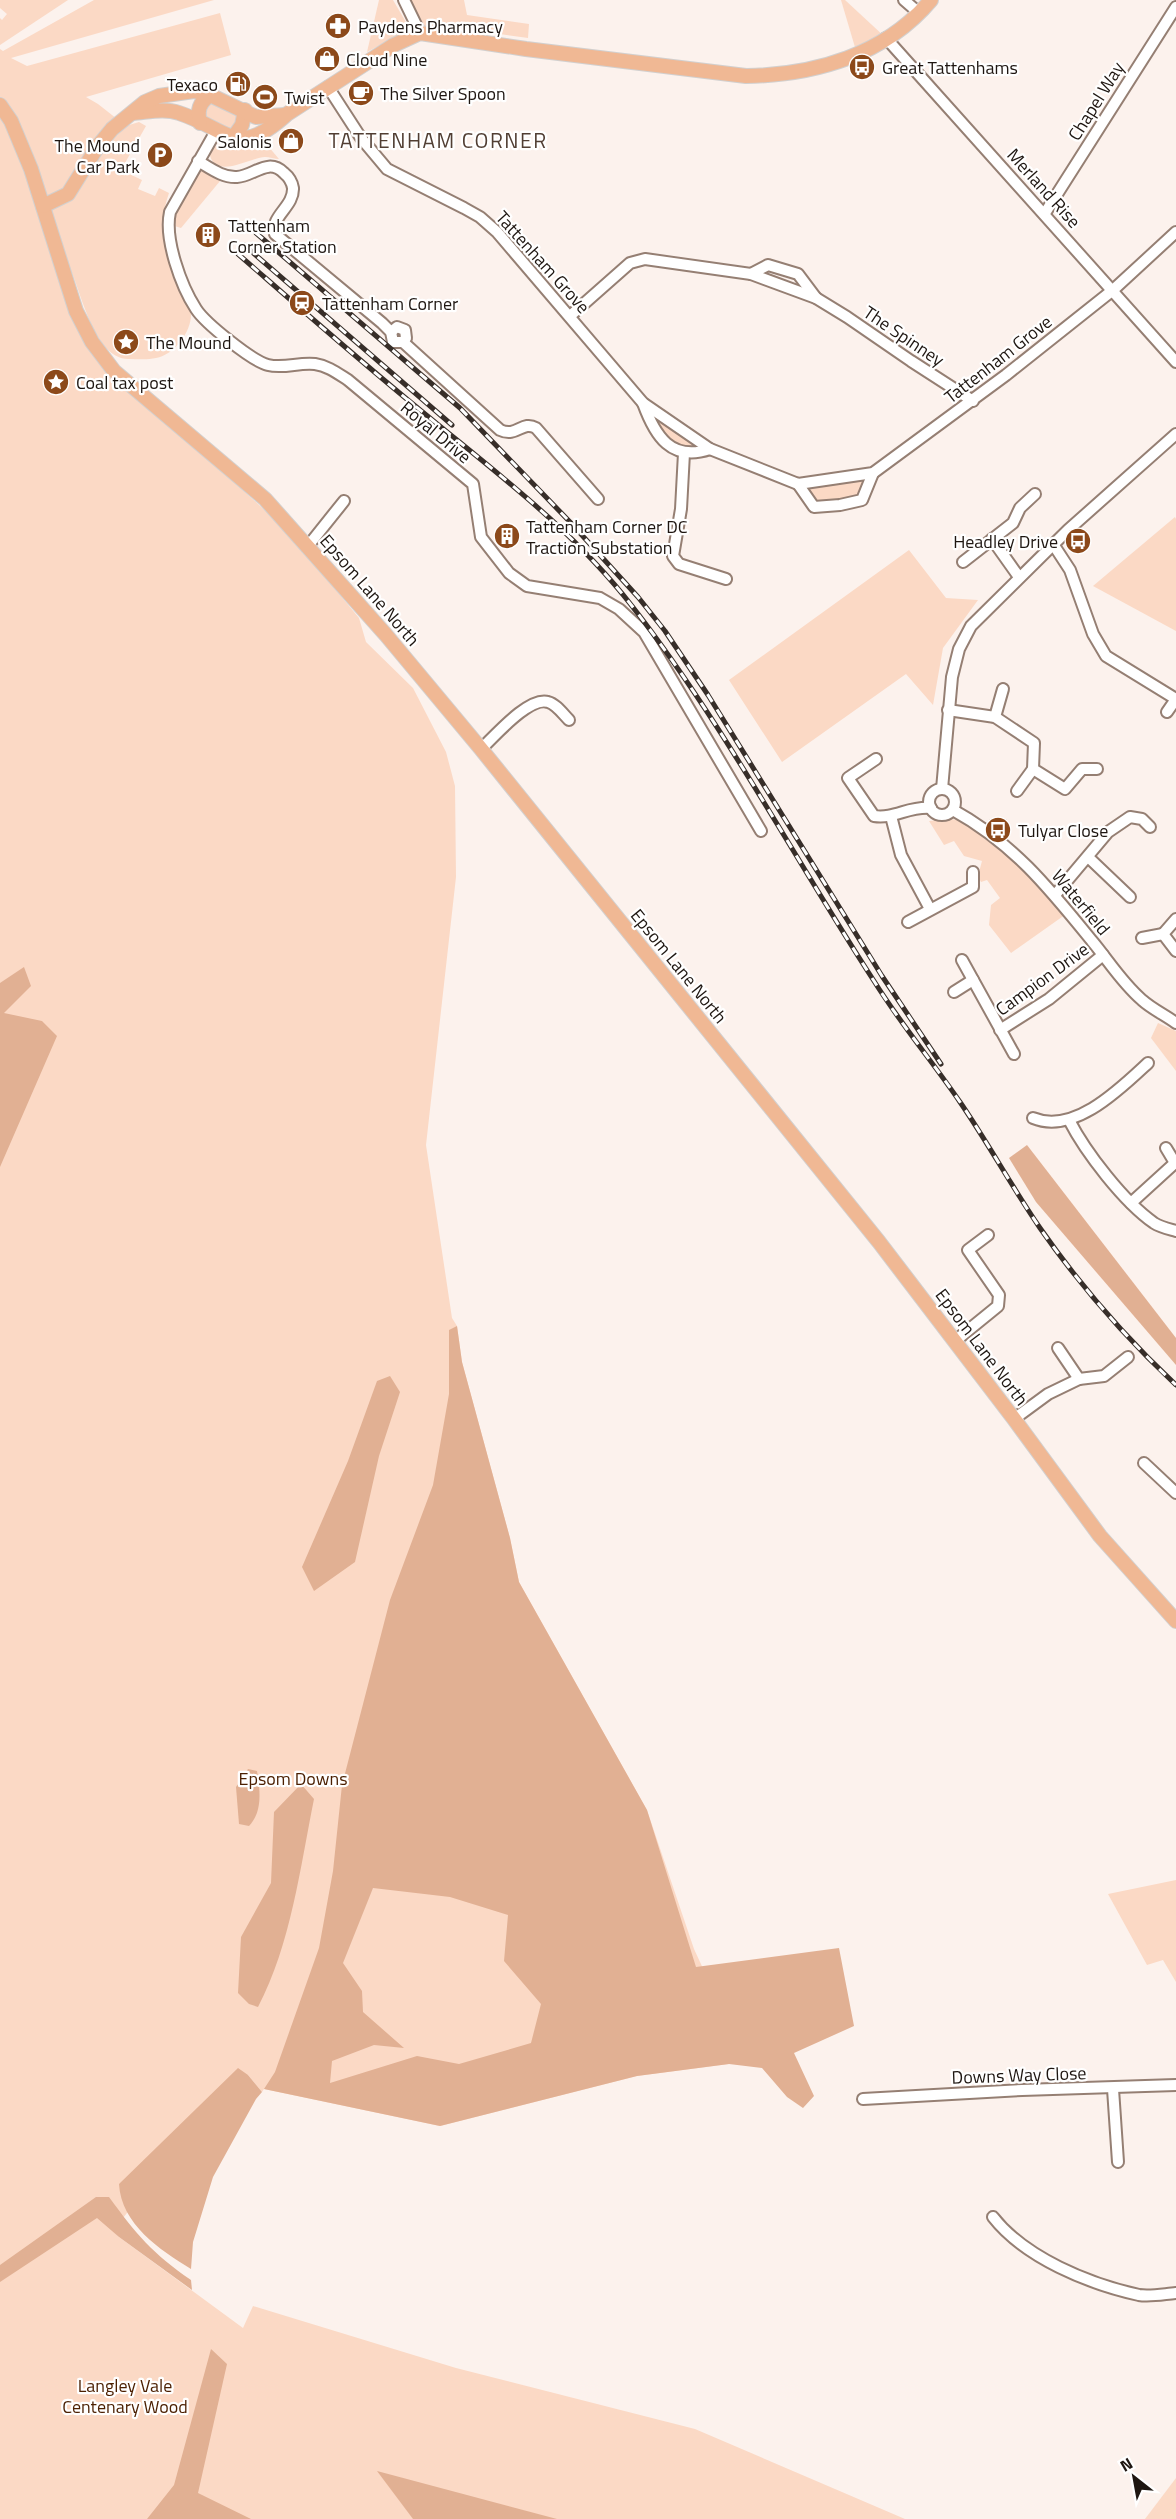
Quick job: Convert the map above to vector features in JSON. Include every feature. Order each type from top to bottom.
[{"type":"main road","points":[[133,113],[163,110],[178,112],[233,138],[259,135],[274,126],[287,114],[393,45],[420,33],[526,49],[746,76],[783,75],[814,70],[866,50],[919,13],[931,0]]},
{"type":"main road","points":[[43,206],[68,194],[112,129],[145,102],[159,96],[194,91],[210,94],[255,117],[287,114]]},
{"type":"main road","points":[[200,123],[199,108],[202,100],[210,94]]},
{"type":"main road","name":"Epsom Lane North","points":[[0,105],[23,146],[76,312],[92,342],[114,371],[249,485],[308,546],[481,750],[831,1181],[955,1341],[1100,1536],[1175,1619]]},
{"type":"main road","points":[[233,138],[242,125],[245,110]]},
{"type":"street","points":[[404,0],[420,33]]},
{"type":"street","points":[[904,0],[919,13]]},
{"type":"street","name":"Chapel Way","points":[[1045,213],[1175,10]]},
{"type":"street","name":"Merland Rise","points":[[886,38],[1176,362]]},
{"type":"street","name":"Tattenham Grove","points":[[328,87],[361,138],[387,169],[480,217],[497,232],[643,403],[710,449],[798,484],[873,474],[973,402],[1113,290],[1176,232]]},
{"type":"street","name":"Royal Drive","points":[[216,131],[170,212],[168,224],[168,235],[179,269],[197,311],[249,355],[267,365],[314,364],[330,368],[348,380],[473,484],[481,537],[509,573],[527,586],[600,598],[619,609],[644,632],[761,831]]},
{"type":"street","points":[[198,161],[221,174],[236,177],[267,166],[281,169],[290,178],[293,187],[292,197],[273,227],[275,234],[391,332],[398,327],[405,330],[406,338],[403,342],[500,430],[508,434],[524,426],[531,425],[536,428],[598,499]]},
{"type":"street","name":"The Spinney","points":[[570,316],[630,263],[645,259],[751,274],[816,298],[848,317],[910,362],[973,402]]},
{"type":"street","name":"The Spinney","points":[[751,274],[768,265],[798,274],[816,298]]},
{"type":"street","name":"Tattenham Grove","points":[[643,403],[652,427],[664,443],[684,453]]},
{"type":"street","points":[[942,789],[952,677],[959,649],[971,626],[1053,544],[1176,434]]},
{"type":"street","points":[[710,449],[699,453],[684,453],[681,509],[673,556],[679,564],[726,579]]},
{"type":"street","name":"Tattenham Grove","points":[[798,484],[814,507],[840,505],[862,500],[873,474]]},
{"type":"street","points":[[963,562],[1013,523],[1020,508],[1035,494]]},
{"type":"street","points":[[308,546],[344,501]]},
{"type":"street","points":[[992,539],[1019,577]]},
{"type":"street","points":[[1053,544],[1070,570],[1093,634],[1106,656],[1176,699],[1167,712]]},
{"type":"street","points":[[995,717],[1003,690]]},
{"type":"street","points":[[481,750],[516,716],[536,703],[545,701],[551,703],[569,720]]},
{"type":"street","points":[[948,710],[995,717],[1034,743],[1033,769],[1017,791]]},
{"type":"street","points":[[876,759],[848,778],[874,816],[891,816],[917,806],[931,808],[940,815],[946,815],[953,810],[955,803],[953,795],[942,789]]},
{"type":"street","points":[[1033,769],[1065,789],[1082,769],[1097,769]]},
{"type":"street","points":[[931,808],[931,796],[942,789]]},
{"type":"street","name":"Waterfield","points":[[953,810],[993,834],[1027,864],[1142,1000],[1174,1018]]},
{"type":"street","points":[[891,816],[901,855],[930,909]]},
{"type":"street","points":[[1055,895],[1108,832],[1130,817],[1142,819],[1150,827]]},
{"type":"street","points":[[1088,857],[1130,897]]},
{"type":"street","points":[[908,922],[973,887],[973,872]]},
{"type":"street","points":[[1142,938],[1163,934],[1176,919]]},
{"type":"street","points":[[1163,934],[1176,951]]},
{"type":"street","name":"Campion Drive","points":[[1000,1030],[1049,999],[1103,955]]},
{"type":"street","points":[[962,960],[1014,1054]]},
{"type":"street","points":[[954,992],[973,980]]},
{"type":"street","points":[[1033,1118],[1043,1122],[1069,1120],[1113,1096],[1148,1063]]},
{"type":"street","points":[[1069,1120],[1082,1144],[1131,1203],[1156,1224],[1176,1231]]},
{"type":"street","points":[[1131,1203],[1175,1163],[1166,1148]]},
{"type":"street","points":[[955,1341],[998,1306],[999,1295],[968,1250],[988,1235]]},
{"type":"street","points":[[1058,1348],[1079,1379]]},
{"type":"street","points":[[1014,1419],[1048,1394],[1079,1379],[1104,1376],[1128,1357]]},
{"type":"street","points":[[1144,1463],[1176,1493]]},
{"type":"street","name":"Downs Way Close","points":[[863,2099],[1022,2090],[1113,2089],[1176,2085]]},
{"type":"street","points":[[1113,2089],[1118,2162]]},
{"type":"street","points":[[993,2217],[1005,2233],[1019,2244],[1074,2275],[1141,2296],[1176,2293]]},
{"type":"green space","points":[[0,0],[68,0],[0,45],[0,18],[2,20],[7,14],[0,8]]},
{"type":"green space","name":"Epsom Downs","points":[[94,0],[214,0],[11,58],[27,66],[220,13],[231,55],[86,97],[126,126],[139,122],[146,126],[121,170],[142,180],[138,189],[155,196],[159,188],[169,193],[165,206],[165,244],[172,269],[191,312],[185,335],[175,348],[163,356],[153,359],[129,359],[117,356],[107,349],[98,337],[70,268],[74,304],[114,371],[271,516],[308,556],[359,618],[366,642],[413,688],[446,752],[455,786],[456,877],[426,1145],[452,1318],[457,1326],[462,1362],[510,1538],[519,1582],[647,1810],[694,1949],[719,2003],[729,2064],[637,2076],[440,2126],[264,2089],[262,2092],[248,2075],[174,2153],[116,2227],[97,2215],[119,2237],[243,2328],[253,2306],[456,2368],[695,2429],[905,2519],[0,2519],[0,49],[3,51]]},
{"type":"green space","points":[[379,0],[393,0],[410,29],[367,52]]},
{"type":"green space","points":[[404,0],[464,0],[467,15],[529,24],[528,38],[457,28],[452,38],[420,33]]},
{"type":"green space","points":[[841,0],[845,0],[886,38],[857,54]]},
{"type":"green space","points":[[202,100],[245,110],[233,138],[200,123]]},
{"type":"green space","points":[[262,139],[279,159],[258,158],[224,167],[212,160],[209,151],[219,144],[241,146]]},
{"type":"green space","points":[[198,161],[225,175],[181,228],[168,224]]},
{"type":"green space","points":[[643,403],[710,449],[699,453],[664,443]]},
{"type":"green space","points":[[873,473],[862,500],[814,507],[798,484]]},
{"type":"green space","points":[[1175,517],[1176,519],[1176,631],[1093,586]]},
{"type":"green space","points":[[909,550],[946,598],[978,600],[943,648],[933,705],[906,674],[782,762],[729,680]]},
{"type":"green space","points":[[949,819],[973,821],[1069,912],[1011,953],[989,925],[991,905],[1000,898],[987,880],[981,882],[978,876],[982,861],[964,856],[954,841],[944,845],[929,821]]},
{"type":"green space","points":[[1158,1023],[1176,1031],[1176,1071],[1151,1038]]},
{"type":"green space","points":[[1176,1880],[1176,1982],[1163,1960],[1147,1965],[1108,1894]]},
{"type":"green space","points":[[1176,2478],[1176,2519],[1145,2519]]},
{"type":"shaded area","points":[[24,967],[31,986],[4,1013],[42,1021],[57,1036],[0,1167],[0,983]]},
{"type":"shaded area","points":[[1027,1145],[1176,1338],[1176,1365],[1036,1202],[1009,1158]]},
{"type":"shaded area","points":[[457,1326],[462,1362],[510,1538],[519,1582],[647,1810],[696,1967],[839,1948],[854,2026],[794,2053],[814,2096],[803,2108],[787,2097],[762,2068],[729,2064],[637,2076],[440,2126],[264,2089],[275,2072],[319,1948],[333,1871],[342,1785],[390,1600],[433,1485],[449,1394],[449,1330]],"holes":[[[373,1888],[450,1897],[508,1915],[504,1961],[541,2004],[531,2043],[459,2064],[417,2056],[330,2083],[332,2061],[374,2045],[404,2048],[363,2012],[362,1991],[343,1963]]]},
{"type":"shaded area","points":[[390,1376],[400,1392],[379,1456],[355,1562],[314,1591],[302,1567],[348,1461],[377,1381]]},
{"type":"shaded area","points":[[248,1769],[257,1771],[259,1793],[257,1814],[249,1826],[239,1824],[236,1787]]},
{"type":"shaded area","points":[[301,1784],[314,1799],[299,1879],[279,1958],[258,2007],[249,2004],[238,1993],[241,1937],[271,1883],[274,1812]]},
{"type":"shaded area","points":[[238,2068],[248,2075],[262,2092],[213,2177],[193,2242],[191,2269],[155,2244],[134,2223],[121,2198],[119,2184]]},
{"type":"shaded area","points":[[96,2197],[109,2197],[146,2243],[191,2280],[192,2290],[119,2237],[97,2218],[0,2282],[0,2265]]},
{"type":"shaded area","points":[[211,2349],[227,2364],[198,2493],[251,2519],[147,2519],[174,2485]]},
{"type":"shaded area","points":[[377,2471],[557,2519],[413,2519]]},
{"type":"railway","points":[[256,233],[460,408],[570,522],[638,597],[665,631],[708,695],[882,976],[941,1064]]},
{"type":"railway","points":[[244,245],[452,425]]},
{"type":"railway","points":[[238,254],[377,375],[534,504],[609,578],[697,696],[884,997],[960,1102],[1040,1228],[1104,1310],[1176,1385]]},
{"type":"place","name":"Paydens Pharmacy","points":[[338,26]]},
{"type":"place","name":"Cloud Nine","points":[[327,59]]},
{"type":"place","name":"Great Tattenhams","points":[[862,67]]},
{"type":"place","name":"Texaco","points":[[238,84]]},
{"type":"place","name":"The Silver Spoon","points":[[361,93]]},
{"type":"place","name":"Twist","points":[[265,97]]},
{"type":"place","name":"Salonis","points":[[291,141]]},
{"type":"place","name":"The Mound Car Park","points":[[160,155]]},
{"type":"place","name":"Tattenham Corner Station","points":[[208,235]]},
{"type":"place","name":"Tattenham Corner","points":[[302,303]]},
{"type":"place","name":"The Mound","points":[[126,342]]},
{"type":"place","name":"Coal tax post","points":[[56,382]]},
{"type":"place","name":"Tattenham Corner DC Traction Substation","points":[[507,536]]},
{"type":"place","name":"Headley Drive","points":[[1078,541]]},
{"type":"place","name":"Tulyar Close","points":[[998,830]]},
{"type":"district","name":"TATTENHAM CORNER","points":[[438,140]]},
{"type":"park label","name":"Langley Vale Centenary Wood","points":[[125,2395]]}]
